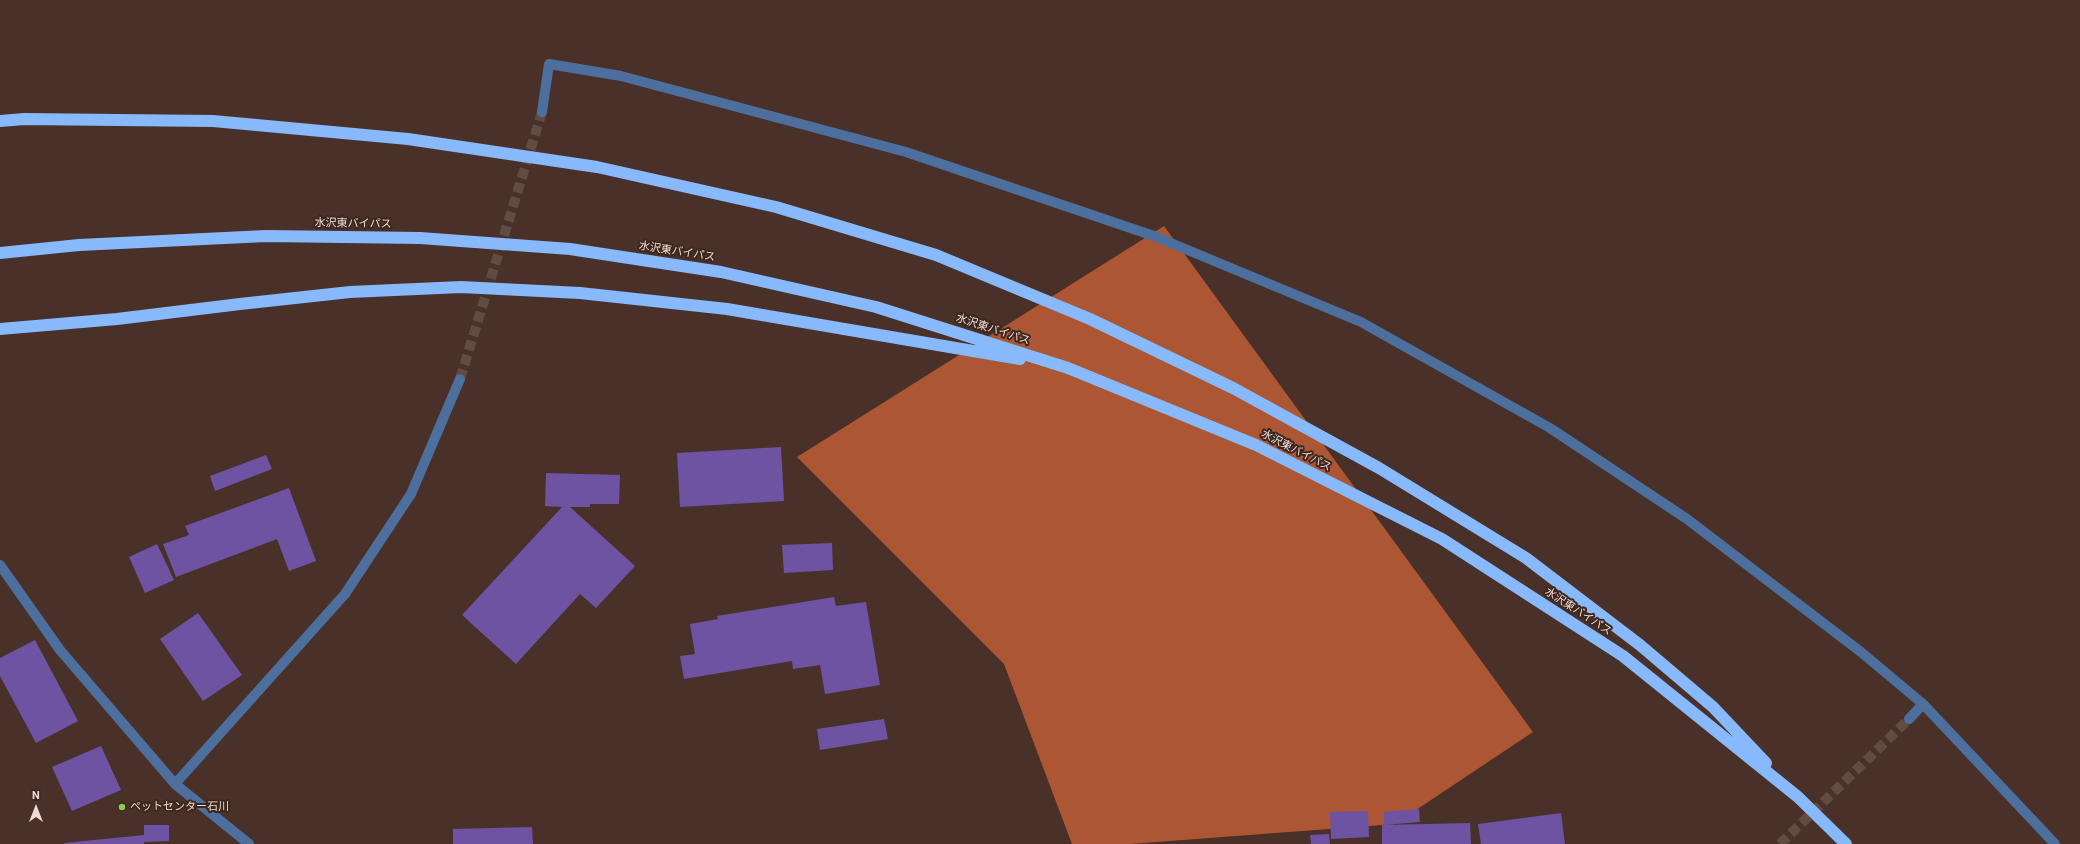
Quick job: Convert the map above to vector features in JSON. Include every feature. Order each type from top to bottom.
[{"type":"highway","points":[[0,121],[24,119],[213,121],[408,139],[597,167],[776,207],[936,255],[1090,319],[1233,388],[1379,468],[1526,558],[1640,645],[1713,707],[1798,797]]},
{"type":"highway","name":"水沢東バイパス","points":[[0,252],[80,245],[266,236],[420,238],[570,249],[721,272],[876,307],[1068,368],[1256,445],[1442,540],[1623,656],[1798,797],[1846,844]]},
{"type":"highway","points":[[1,329],[117,319],[350,292],[461,287],[580,293],[727,309],[1068,368]]},
{"type":"street","points":[[542,112],[549,64],[622,76],[913,155],[1154,236],[1361,322],[1550,428],[1687,519],[1861,652],[1923,704],[2056,844]]},
{"type":"street","points":[[174,784],[345,594],[411,494],[460,379]]},
{"type":"street","points":[[0,565],[60,650],[174,784],[249,844]]},
{"type":"street","points":[[1909,718],[1923,704]]},
{"type":"shaded area","points":[[1164,226],[1533,732],[1395,824],[1130,844],[1072,844],[1004,664],[797,457]]},
{"type":"building","points":[[781,447],[784,501],[680,507],[677,453]]},
{"type":"building","points":[[266,455],[272,469],[215,491],[210,476]]},
{"type":"building","points":[[546,473],[620,475],[619,504],[590,504],[590,507],[570,507],[635,566],[596,608],[580,594],[516,664],[462,615],[562,507],[545,506]]},
{"type":"building","points":[[289,488],[316,561],[289,571],[277,539],[176,577],[163,544],[189,535],[185,526]]},
{"type":"building","points":[[832,543],[833,570],[784,573],[782,545]]},
{"type":"building","points":[[157,544],[174,580],[145,593],[129,557]]},
{"type":"building","points":[[834,597],[836,606],[866,602],[880,685],[825,694],[820,665],[793,669],[792,661],[684,679],[680,656],[695,654],[690,624],[718,619],[717,616]]},
{"type":"building","points":[[198,613],[242,675],[203,701],[160,639]]},
{"type":"building","points":[[35,640],[78,721],[36,743],[0,676],[0,658]]},
{"type":"building","points":[[884,719],[888,739],[820,750],[817,729]]},
{"type":"building","points":[[101,746],[121,790],[72,811],[52,767]]},
{"type":"building","points":[[1419,809],[1420,822],[1384,825],[1384,812]]},
{"type":"building","points":[[1368,811],[1369,837],[1331,839],[1330,812]]},
{"type":"building","points":[[1561,813],[1565,844],[1481,844],[1478,824]]},
{"type":"building","points":[[1470,823],[1471,844],[1382,844],[1382,825]]},
{"type":"building","points":[[144,825],[169,825],[169,841],[144,842]]},
{"type":"building","points":[[532,827],[533,844],[453,844],[453,829]]},
{"type":"building","points":[[1329,834],[1330,844],[1311,844],[1310,835]]},
{"type":"building","points":[[144,835],[144,844],[64,844],[64,843]]},
{"type":"tunnel","points":[[460,379],[542,112]]},
{"type":"tunnel","points":[[1780,844],[1909,719]]},
{"type":"place","name":"ペットセンター石川","points":[[122,807]]}]
